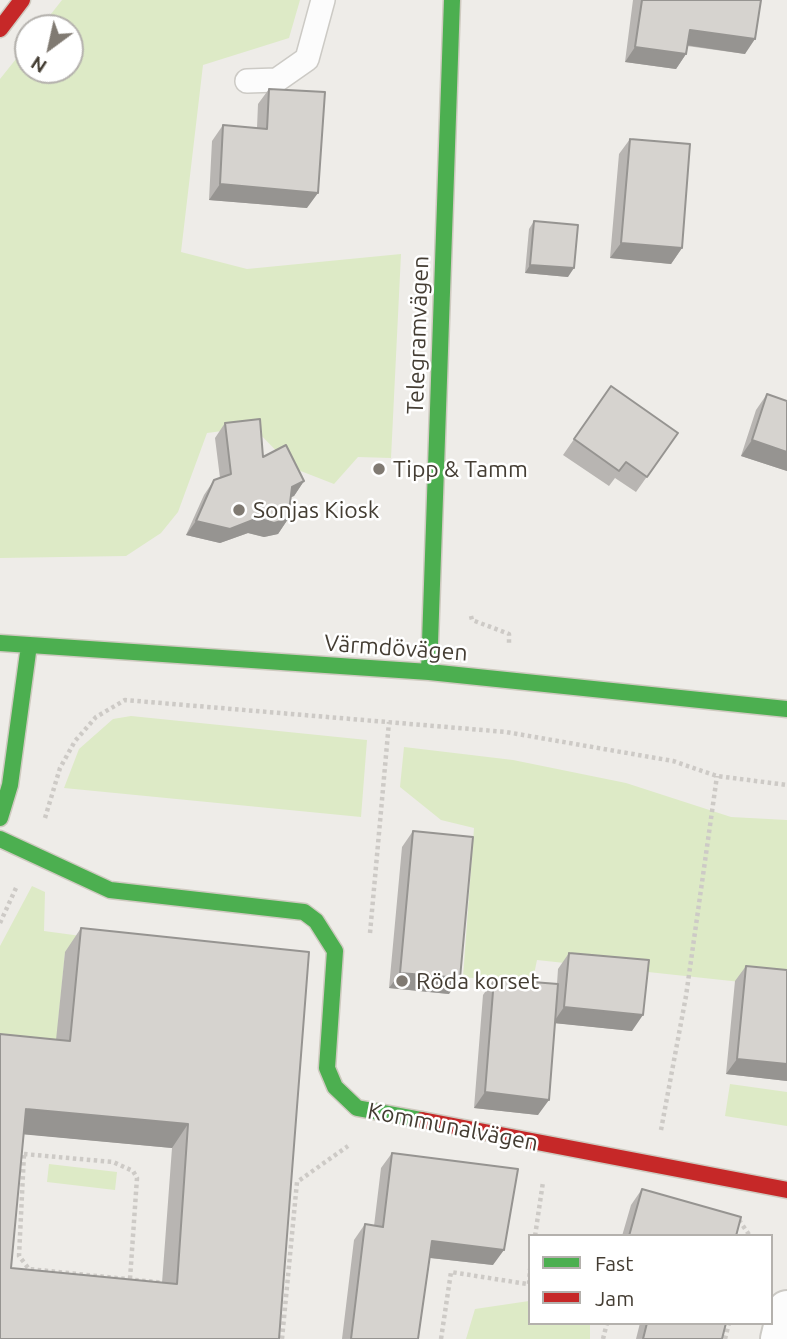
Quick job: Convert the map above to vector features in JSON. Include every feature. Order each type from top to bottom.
[{"type":"street","points":[[0,29],[22,0]]},
{"type":"street","name":"Telegramvägen","points":[[429,672],[452,0]]},
{"type":"street","name":"Värmdövägen","points":[[0,643],[429,672],[787,709]]},
{"type":"street","points":[[0,818],[10,785],[29,645]]},
{"type":"street","points":[[0,738],[10,785]]},
{"type":"street","name":"Kommunalvägen","points":[[0,839],[110,890],[304,912],[316,921],[335,951],[327,1068],[335,1087],[357,1108],[787,1190]]},
{"type":"street","points":[[780,1339],[787,1310]]},
{"type":"lane","points":[[247,81],[276,80],[307,59],[323,0]]},
{"type":"path","points":[[468,610],[472,620],[509,634]]},
{"type":"path","points":[[45,820],[60,768],[75,741],[96,717],[125,700],[506,732],[673,761],[717,776],[787,785]]},
{"type":"path","points":[[655,1165],[686,996],[717,776]]},
{"type":"path","points":[[0,923],[17,886]]},
{"type":"path","points":[[282,1339],[297,1182],[355,1140]]},
{"type":"path","points":[[12,1147],[24,1154],[113,1162],[133,1171],[137,1178],[130,1279]]},
{"type":"path","points":[[24,1154],[19,1256],[29,1269],[169,1284]]},
{"type":"path","points":[[535,1234],[544,1176]]},
{"type":"path","points":[[441,1339],[451,1272],[528,1284]]},
{"type":"path","points":[[274,1295],[287,1297]]},
{"type":"green space","points":[[62,0],[300,0],[289,38],[203,65],[181,252],[247,269],[401,254],[391,458],[358,457],[334,484],[293,468],[253,427],[207,433],[178,512],[161,533],[126,556],[0,558],[0,79],[14,62],[14,84],[84,84],[84,14],[51,14]]},
{"type":"green space","points":[[131,716],[367,740],[361,817],[64,788],[79,749],[113,719]]},
{"type":"green space","points":[[404,747],[513,760],[626,783],[731,817],[787,820],[787,987],[537,960],[532,984],[463,977],[474,828],[441,820],[400,787]]},
{"type":"green space","points":[[32,886],[45,892],[44,931],[96,938],[65,953],[58,1023],[94,1027],[0,1060],[0,946]]},
{"type":"green space","points":[[730,1084],[787,1092],[787,1126],[725,1116]]},
{"type":"green space","points":[[49,1164],[117,1172],[115,1190],[47,1182]]},
{"type":"green space","points":[[528,1301],[528,1325],[590,1325],[590,1339],[466,1339],[475,1309]]},
{"type":"building","points":[[642,0],[761,0],[755,39],[690,30],[686,54],[635,47]]},
{"type":"building","points":[[269,89],[325,92],[318,193],[220,184],[223,125],[267,129]]},
{"type":"building","points":[[630,139],[690,144],[682,248],[621,243]]},
{"type":"building","points":[[534,221],[578,225],[574,268],[530,265]]},
{"type":"building","points":[[611,386],[678,433],[647,477],[626,462],[619,471],[574,439]]},
{"type":"building","points":[[767,394],[787,401],[787,452],[752,440]]},
{"type":"building","points":[[260,419],[263,457],[286,445],[304,481],[292,487],[288,519],[274,523],[258,518],[230,529],[196,521],[214,480],[231,474],[225,423]]},
{"type":"building","points":[[413,831],[473,837],[460,978],[400,973]]},
{"type":"building","points":[[81,928],[309,952],[279,1339],[0,1339],[0,1034],[70,1041]],"holes":[[[26,1109],[188,1124],[177,1284],[11,1268]]]},
{"type":"building","points":[[569,953],[649,960],[643,1015],[564,1007]]},
{"type":"building","points":[[746,966],[787,970],[787,1064],[737,1059]]},
{"type":"building","points":[[494,979],[558,984],[549,1100],[485,1092]]},
{"type":"building","points":[[392,1153],[518,1169],[504,1250],[432,1241],[418,1339],[351,1339],[365,1224],[383,1227]]},
{"type":"building","points":[[642,1189],[741,1217],[737,1234],[630,1234]]},
{"type":"building","points":[[646,1325],[726,1325],[722,1339],[643,1339]]},
{"type":"traffic: fast","points":[[429,672],[452,0]]},
{"type":"traffic: fast","points":[[0,643],[429,672],[787,709]]},
{"type":"traffic: fast","points":[[0,818],[10,785],[29,645]]},
{"type":"traffic: fast","points":[[0,839],[110,890],[304,912],[316,921],[335,951],[327,1068],[335,1087],[357,1108],[422,1120]]},
{"type":"traffic: jam","points":[[0,29],[22,0]]},
{"type":"traffic: jam","points":[[422,1120],[787,1190]]},
{"type":"place","name":"Tipp & Tamm","points":[[379,469]]},
{"type":"place","name":"Sonjas Kiosk","points":[[239,510]]},
{"type":"place","name":"Röda korset","points":[[402,981]]}]
